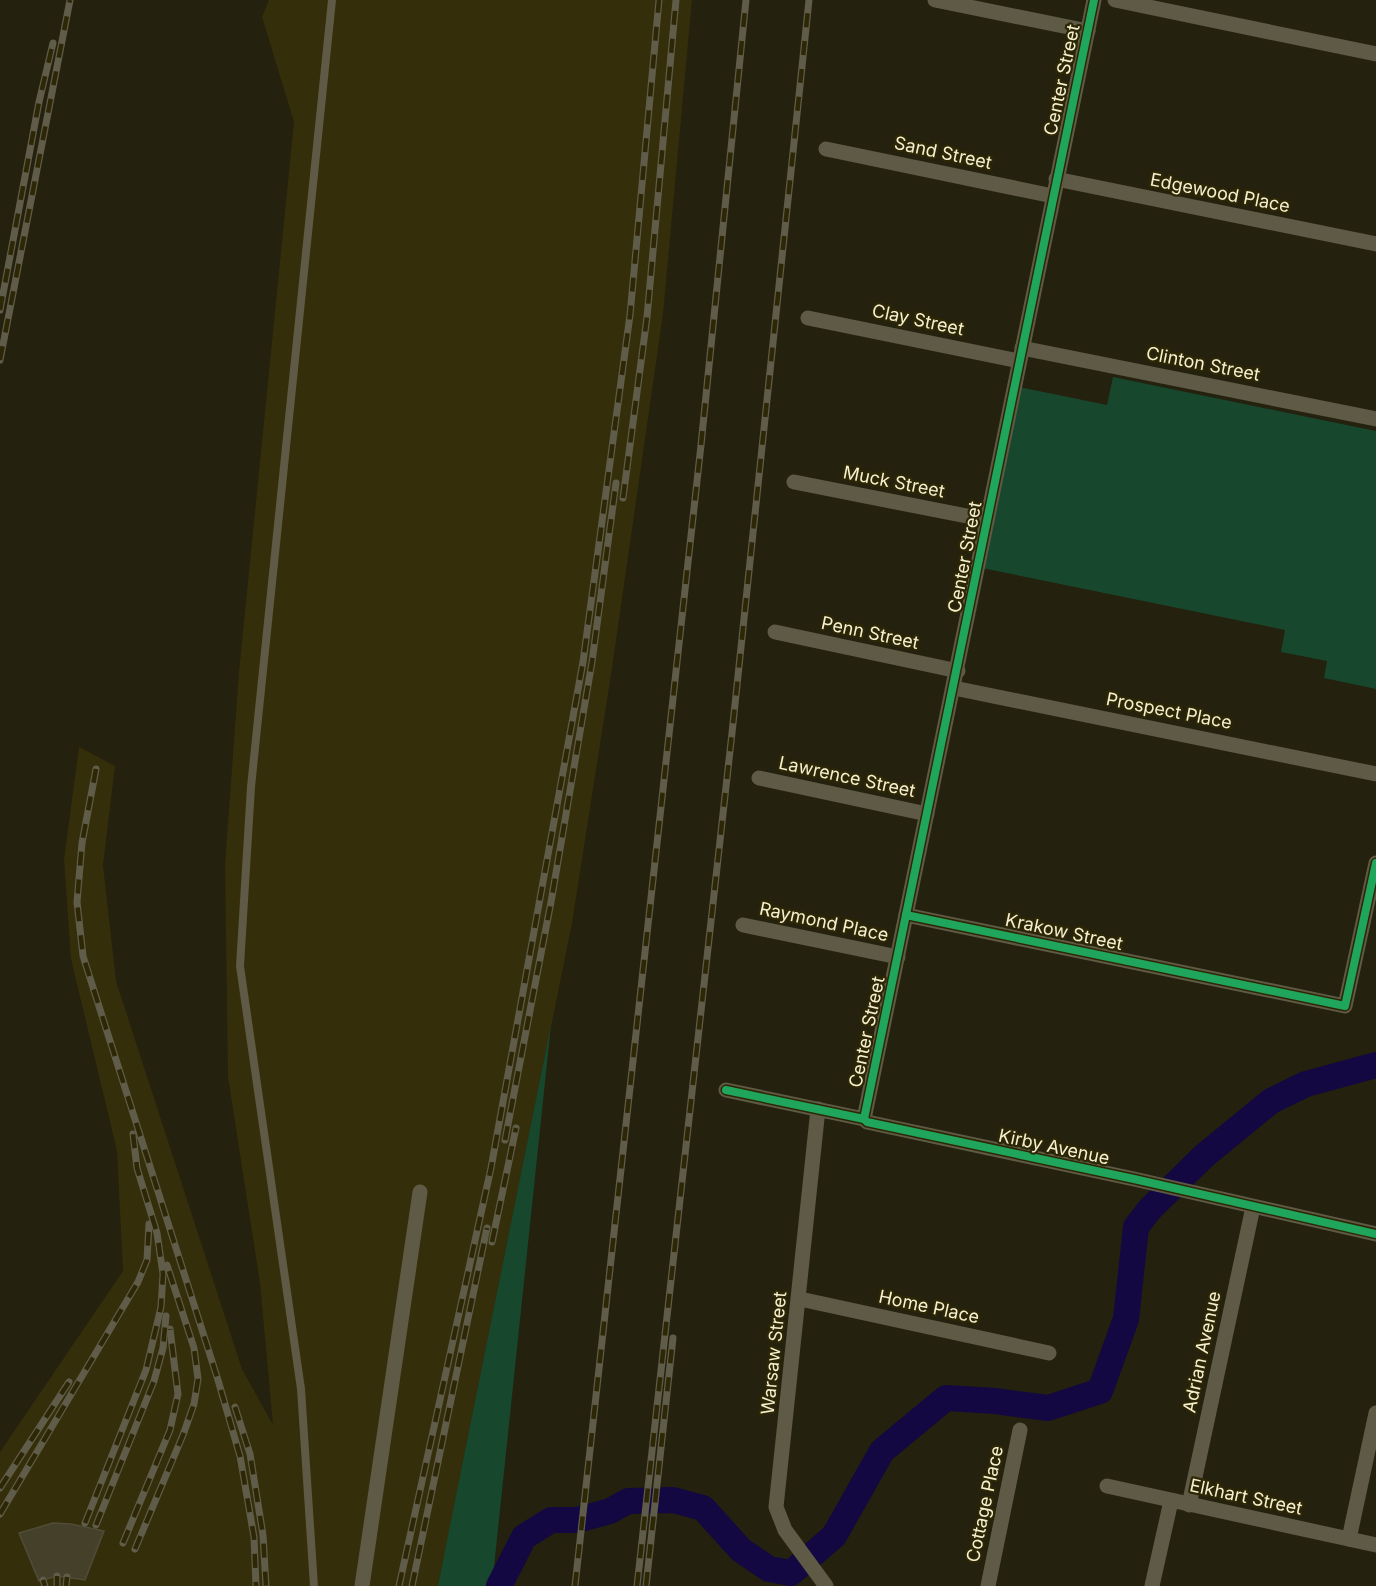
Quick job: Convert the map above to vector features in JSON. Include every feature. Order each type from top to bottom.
[{"type":"street","points":[[935,0],[1088,31]]},
{"type":"street","name":"Center Street","points":[[864,1119],[958,671],[1094,0]]},
{"type":"street","points":[[1115,0],[1376,54]]},
{"type":"street","name":"Sand Street","points":[[826,149],[1053,196]]},
{"type":"street","name":"Edgewood Place","points":[[1056,179],[1376,244]]},
{"type":"street","name":"Clay Street","points":[[808,318],[1021,355]]},
{"type":"street","name":"Clinton Street","points":[[1021,355],[1376,419]]},
{"type":"street","name":"Muck Street","points":[[794,482],[987,520]]},
{"type":"street","name":"Penn Street","points":[[775,632],[958,671]]},
{"type":"street","name":"Prospect Place","points":[[954,688],[1376,774]]},
{"type":"street","name":"Lawrence Street","points":[[759,778],[927,814]]},
{"type":"street","points":[[1373,892],[1376,863]]},
{"type":"street","name":"Krakow Street","points":[[906,915],[1345,1006],[1373,892]]},
{"type":"street","name":"Raymond Place","points":[[743,925],[898,957]]},
{"type":"street","name":"Kirby Avenue","points":[[726,1090],[1376,1234]]},
{"type":"street","name":"Warsaw Street","points":[[819,1109],[776,1507],[785,1530],[822,1581]]},
{"type":"street","points":[[362,1586],[420,1192]]},
{"type":"street","name":"Adrian Avenue","points":[[1189,1504],[1253,1207]]},
{"type":"street","name":"Home Place","points":[[800,1299],[1049,1353]]},
{"type":"street","points":[[1349,1539],[1376,1413]]},
{"type":"street","name":"Cottage Place","points":[[988,1586],[1020,1430]]},
{"type":"street","name":"Elkhart Street","points":[[1107,1486],[1376,1545]]},
{"type":"street","points":[[1152,1586],[1171,1501]]},
{"type":"lane","points":[[314,1586],[301,1389],[240,966],[250,787],[332,0]]},
{"type":"shaded area","points":[[269,0],[692,0],[663,314],[612,668],[572,923],[438,1586],[0,1586],[0,1452],[123,1271],[117,1151],[71,959],[64,860],[79,747],[115,766],[103,865],[116,981],[242,1369],[273,1425],[260,1283],[228,1077],[225,864],[239,672],[294,122],[262,17]]},
{"type":"green space","points":[[1113,377],[1376,431],[1376,689],[1324,678],[1327,661],[1281,652],[1285,630],[982,568],[1019,387],[1107,405]]},
{"type":"green space","points":[[551,1025],[492,1586],[438,1586],[446,1545]]},
{"type":"building","points":[[53,1523],[71,1524],[104,1531],[85,1580],[57,1576],[39,1581],[19,1533]]},
{"type":"waterway","points":[[499,1586],[524,1537],[551,1520],[577,1520],[610,1511],[628,1501],[673,1500],[703,1508],[741,1550],[769,1569],[791,1573],[834,1536],[882,1451],[946,1398],[1048,1408],[1100,1391],[1126,1319],[1136,1227],[1150,1209],[1204,1156],[1271,1101],[1306,1084],[1376,1065]]},
{"type":"railway","points":[[0,360],[70,0]]},
{"type":"railway","points":[[399,1586],[491,1168],[583,662],[630,315],[659,0]]},
{"type":"railway","points":[[623,498],[647,317],[676,0]]},
{"type":"railway","points":[[575,1586],[701,445],[746,0]]},
{"type":"railway","points":[[637,1586],[732,733],[809,0]]},
{"type":"railway","points":[[0,310],[39,102],[53,43]]},
{"type":"railway","points":[[505,1140],[551,902],[592,662],[616,483]]},
{"type":"railway","points":[[96,769],[82,843],[77,902],[83,956],[240,1456],[254,1537],[256,1586]]},
{"type":"railway","points":[[492,1242],[516,1128]]},
{"type":"railway","points":[[85,1523],[146,1370],[161,1307],[163,1274],[157,1233],[137,1168],[133,1134]]},
{"type":"railway","points":[[0,1514],[138,1282],[147,1260],[149,1224]]},
{"type":"railway","points":[[412,1586],[487,1228]]},
{"type":"railway","points":[[135,1549],[183,1435],[194,1404],[198,1379],[194,1348],[167,1265]]},
{"type":"railway","points":[[96,1525],[154,1381],[163,1348],[166,1316]]},
{"type":"railway","points":[[123,1543],[170,1430],[178,1394],[170,1329]]},
{"type":"railway","points":[[646,1586],[673,1338]]},
{"type":"railway","points":[[0,1488],[69,1382]]},
{"type":"railway","points":[[235,1407],[250,1454],[263,1535],[266,1586]]},
{"type":"railway","points":[[57,1576],[57,1586]]},
{"type":"railway","points":[[66,1586],[67,1577]]},
{"type":"railway","points":[[43,1580],[45,1586]]},
{"type":"cycle path","points":[[864,1119],[1094,0]]},
{"type":"cycle path","points":[[906,915],[1345,1006],[1376,863]]},
{"type":"cycle path","points":[[726,1090],[1376,1234]]}]
